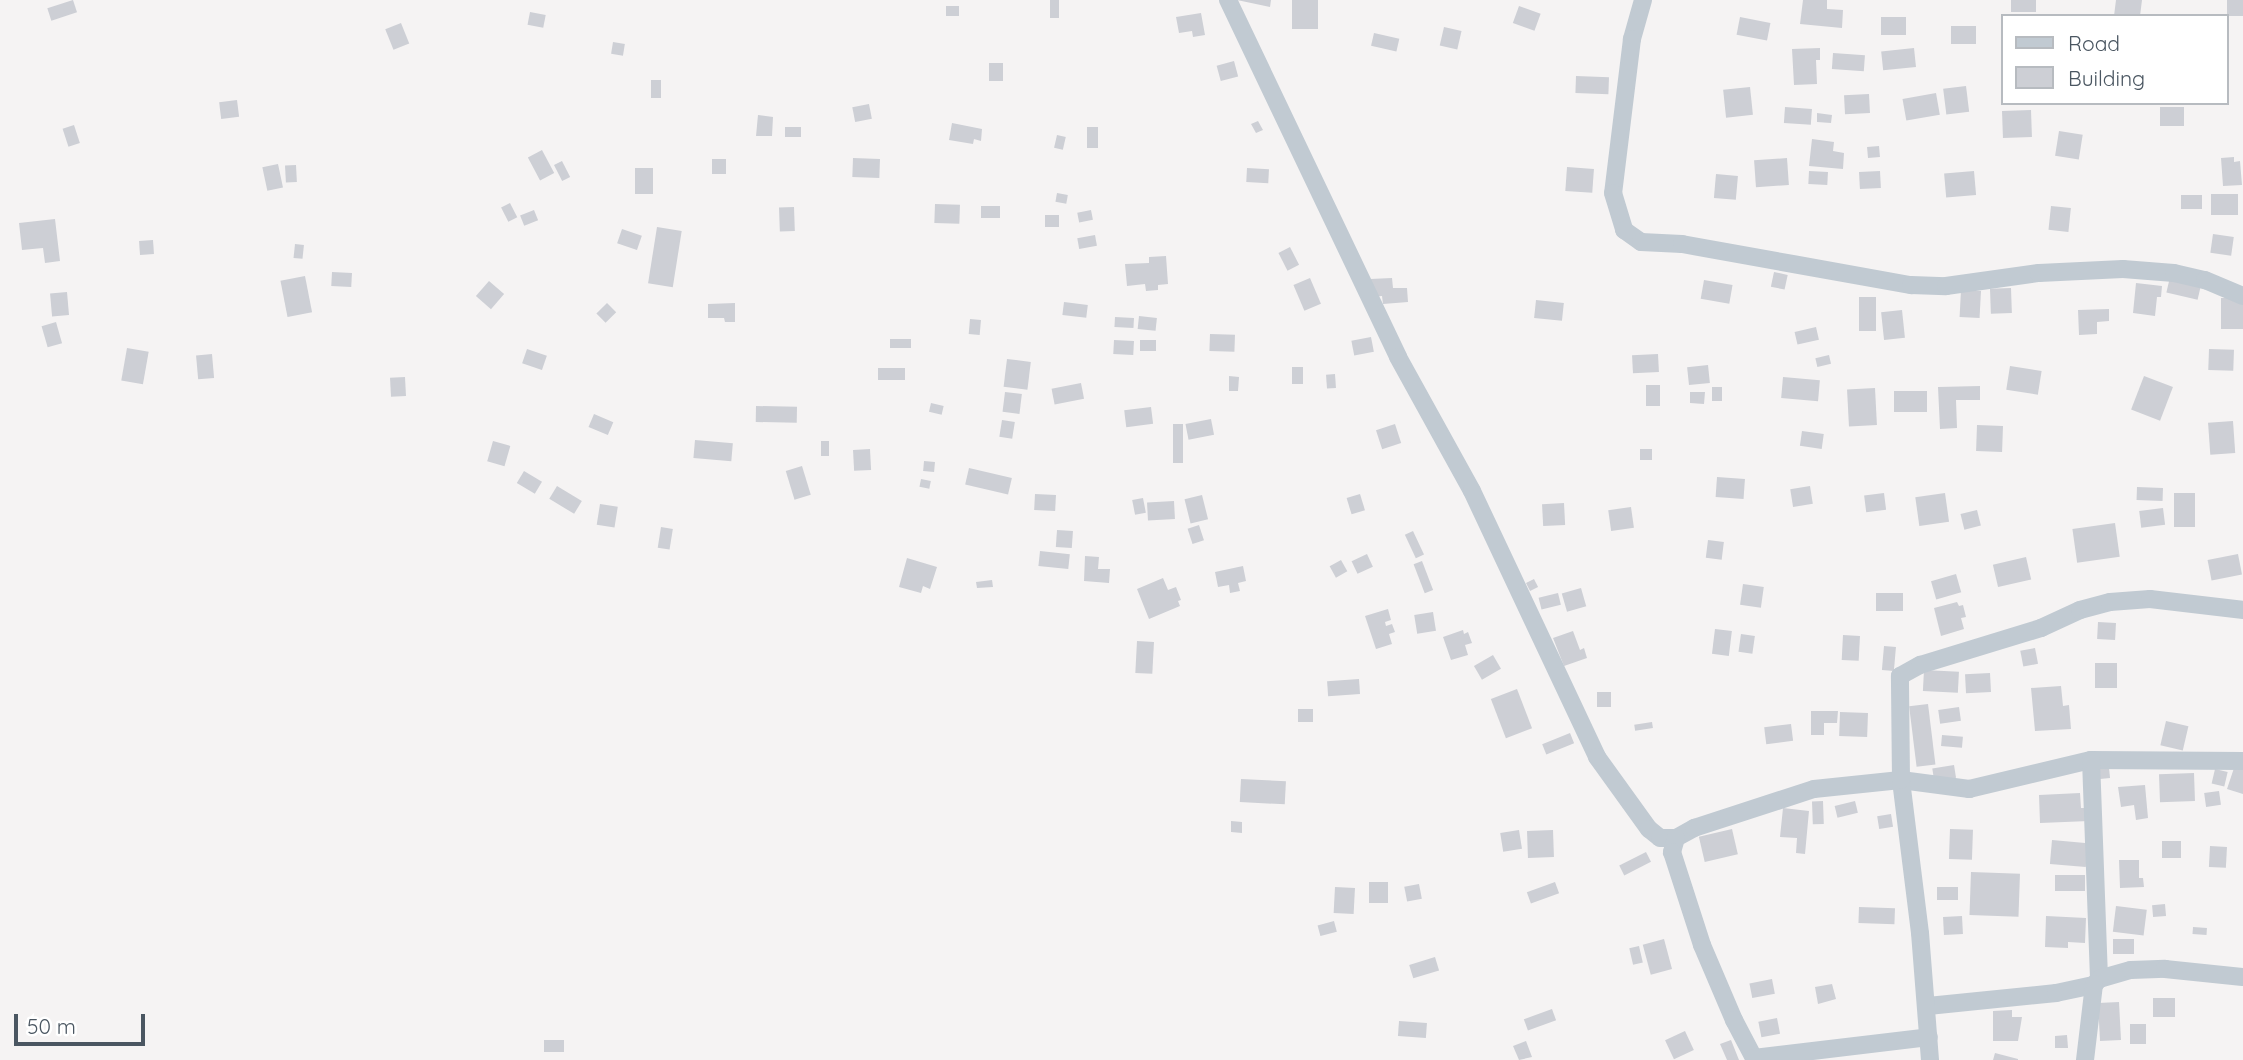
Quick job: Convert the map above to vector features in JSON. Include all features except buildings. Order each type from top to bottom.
[{"type":"street","points":[[1228,0],[1398,357],[1472,491],[1597,757],[1649,829],[1660,838],[1676,838],[1693,828],[1814,789],[1901,780],[1969,789],[2091,760],[2243,761]]},
{"type":"street","points":[[1643,0],[1632,39],[1614,193],[1623,230],[1641,242],[1682,244],[1911,285],[1946,286],[2039,273],[2113,268],[2174,273],[2205,280],[2243,296]]},
{"type":"street","points":[[1930,1060],[1928,1006],[1901,780],[1900,676],[1906,670],[2041,628],[2080,610],[2110,602],[2150,599],[2243,610]]},
{"type":"street","points":[[2085,1060],[2096,982],[2091,760]]},
{"type":"street","points":[[1676,838],[1672,852],[1702,945],[1734,1020],[1755,1059],[1929,1037]]},
{"type":"street","points":[[1928,1006],[2056,993],[2143,970],[2243,977]]}]
